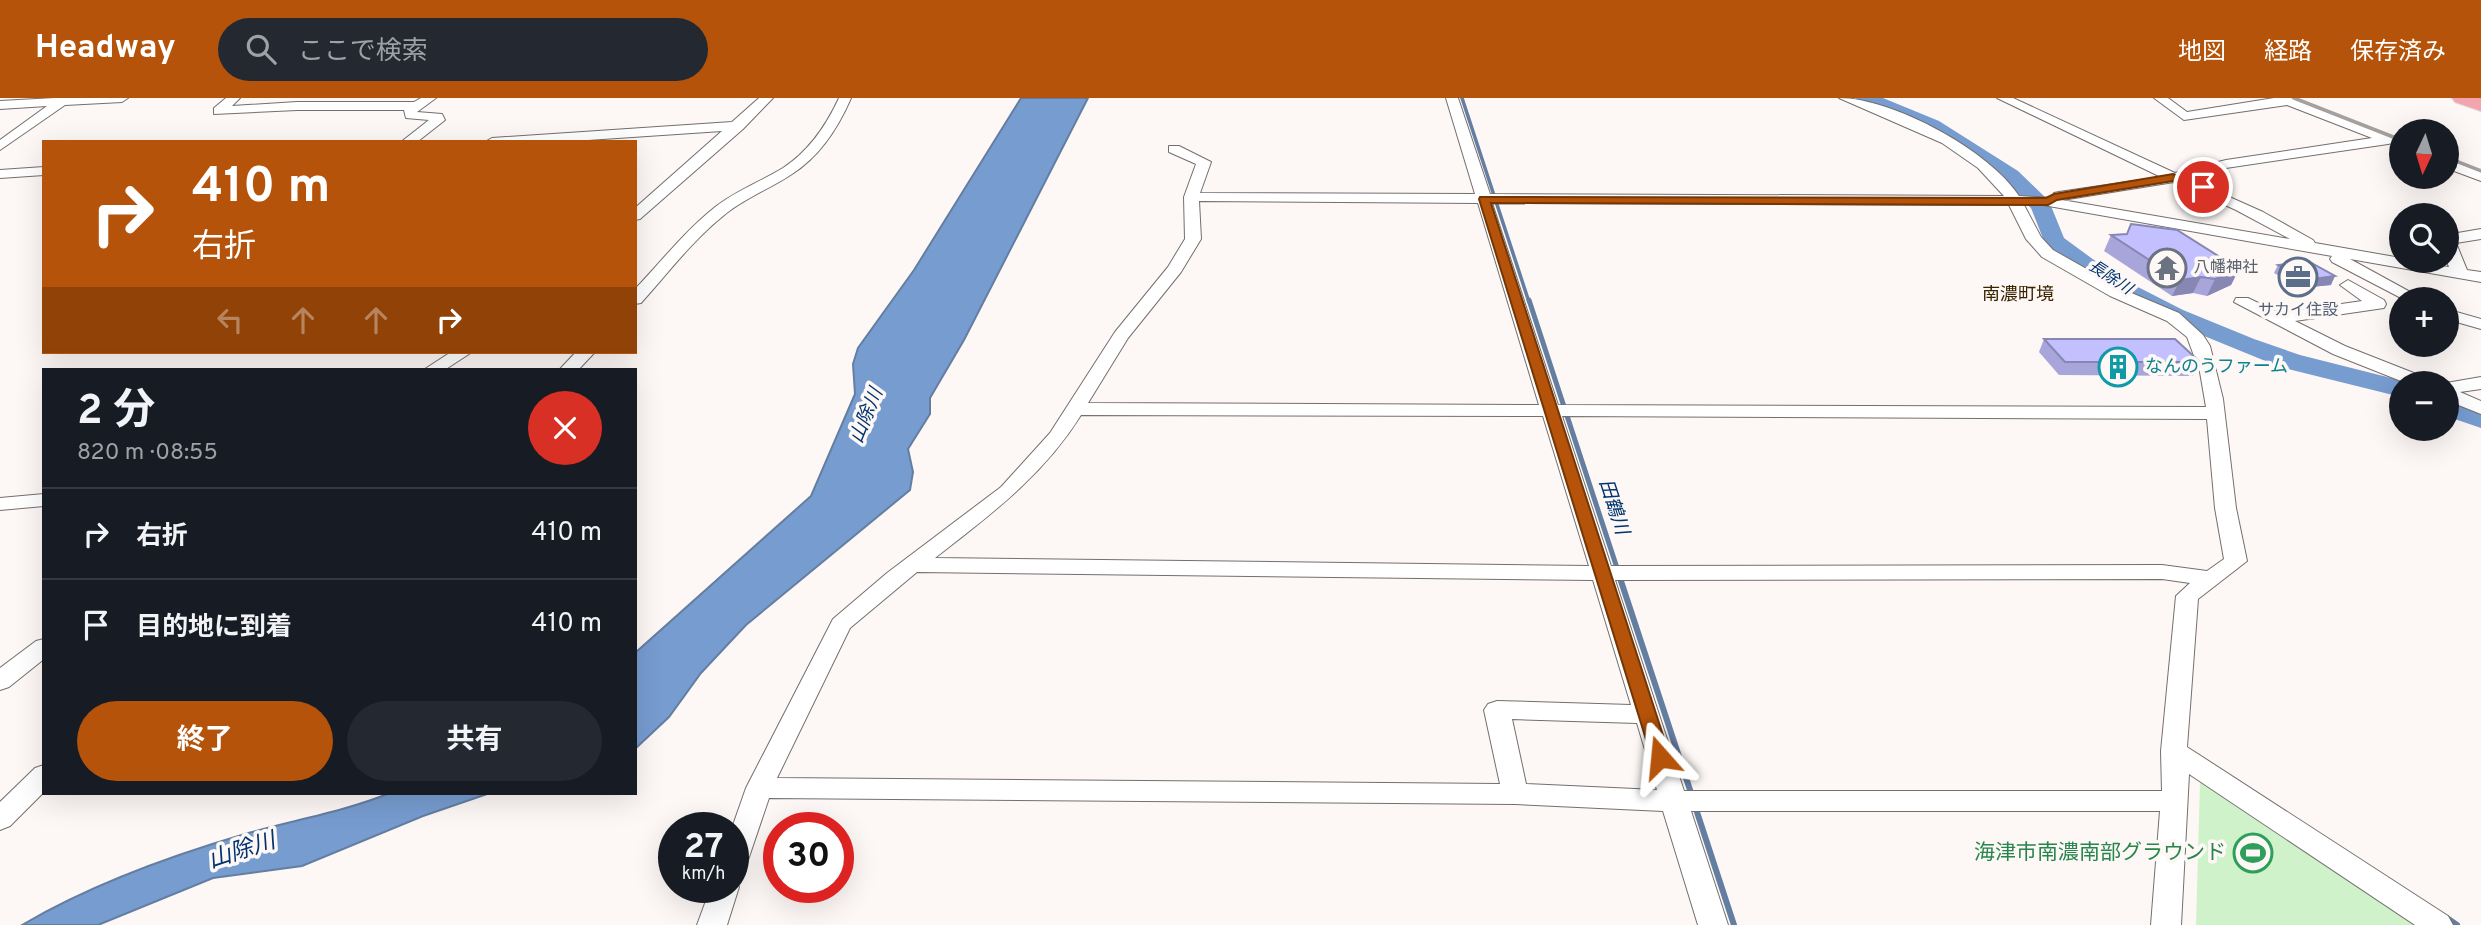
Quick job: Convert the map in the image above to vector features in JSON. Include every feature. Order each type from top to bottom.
[{"type":"highway","points":[[2462,98],[2481,105]]},
{"type":"street","points":[[0,105],[122,98]]},
{"type":"street","points":[[234,98],[219,111],[297,106],[416,106],[430,98]]},
{"type":"street","points":[[637,214],[767,98]]},
{"type":"street","points":[[637,297],[714,216],[737,197],[787,172],[809,155],[836,119],[845,98]]},
{"type":"street","points":[[1452,98],[1492,199],[1614,573],[1645,714],[1688,801],[1713,925]]},
{"type":"street","points":[[1845,98],[1918,125],[1970,155],[2020,200],[2034,239],[2043,251],[2116,293],[2185,324],[2201,345],[2216,413],[2226,527],[2236,561],[2187,596],[2174,751],[2174,801],[2166,925]]},
{"type":"street","points":[[2003,98],[2272,220],[2316,248],[2393,287]]},
{"type":"street","points":[[2160,98],[2185,116],[2284,100],[2389,141]]},
{"type":"street","points":[[0,146],[64,100]]},
{"type":"street","points":[[410,106],[411,116],[437,117],[438,120],[411,140]]},
{"type":"street","points":[[523,140],[738,126]]},
{"type":"street","points":[[2046,201],[2054,197],[2164,181],[2225,164],[2389,144]]},
{"type":"street","points":[[749,817],[759,788],[841,624],[1008,491],[1058,436],[1121,336],[1175,269],[1193,239],[1191,197],[1204,162],[1174,149]]},
{"type":"street","points":[[2459,168],[2481,177]]},
{"type":"street","points":[[0,174],[42,171]]},
{"type":"street","points":[[1191,197],[2046,201],[2389,261]]},
{"type":"street","points":[[2459,238],[2481,234]]},
{"type":"street","points":[[2459,266],[2481,262]]},
{"type":"street","points":[[2459,267],[2481,277]]},
{"type":"street","points":[[2380,280],[2417,273]]},
{"type":"street","points":[[2276,319],[2378,304],[2348,285]]},
{"type":"street","points":[[2242,302],[2339,350],[2392,371]]},
{"type":"street","points":[[2459,318],[2481,324]]},
{"type":"street","points":[[436,368],[460,354]]},
{"type":"street","points":[[570,368],[584,354]]},
{"type":"street","points":[[2459,388],[2481,383]]},
{"type":"street","points":[[2459,397],[2481,408]]},
{"type":"street","points":[[1076,410],[2216,413]]},
{"type":"street","points":[[0,505],[42,500]]},
{"type":"street","points":[[912,565],[1614,573],[2162,572],[2210,579]]},
{"type":"street","points":[[0,681],[42,649]]},
{"type":"street","points":[[1515,794],[1497,710],[1645,714]]},
{"type":"street","points":[[2174,751],[2438,925]]},
{"type":"street","points":[[0,819],[42,777]]},
{"type":"street","points":[[759,788],[1515,794],[1688,801],[2174,801]]},
{"type":"street","points":[[712,925],[720,903]]},
{"type":"green space","name":"海津市南濃南部グラウンド","points":[[2200,782],[2415,925],[2196,925]]},
{"type":"water","name":"山除川","points":[[1021,98],[1088,98],[964,340],[930,398],[930,414],[908,449],[913,472],[910,490],[746,625],[701,673],[669,717],[637,747],[637,651],[811,496],[855,394],[853,364],[858,348],[914,270]]},
{"type":"water","name":"山除川","points":[[385,795],[484,795],[423,816],[302,866],[213,878],[98,925],[22,925],[103,884],[159,862],[245,834]]},
{"type":"building","points":[[2131,224],[2177,230],[2239,269],[2215,279],[2201,277],[2180,280],[2111,235],[2127,234]]},
{"type":"building","points":[[2308,261],[2335,276],[2305,280],[2278,265]]},
{"type":"building","points":[[2044,339],[2175,339],[2200,362],[2065,362]]},
{"type":"waterway","name":"田鶴川","points":[[1462,98],[1529,302]]},
{"type":"waterway","name":"長除川","points":[[1866,98],[1932,125],[2010,176],[2041,206],[2054,241],[2085,265],[2127,291],[2174,315],[2245,345],[2290,361],[2389,386]]},
{"type":"waterway","name":"田鶴川","points":[[1529,300],[1618,571]]},
{"type":"waterway","name":"長除川","points":[[2459,411],[2481,419]]},
{"type":"waterway","name":"田鶴川","points":[[1617,569],[1692,796]]},
{"type":"waterway","name":"田鶴川","points":[[1695,806],[1734,925]]},
{"type":"waterway","points":[[2447,918],[2457,925]]},
{"type":"railway","points":[[2294,98],[2389,135]]},
{"type":"railway","points":[[2459,162],[2481,171]]},
{"type":"place","name":"八幡神社","points":[[2167,268]]},
{"type":"place","name":"サカイ住設","points":[[2298,277]]},
{"type":"place","name":"なんのうファーム","points":[[2118,367]]},
{"type":"place","name":"海津市南濃南部グラウンド","points":[[2253,853]]},
{"type":"district","name":"南濃町境","points":[[2018,295]]},
{"type":"route","points":[[1660,757],[1484,199],[2048,201],[2054,197],[2164,181],[2173,177],[2203,187]]}]
